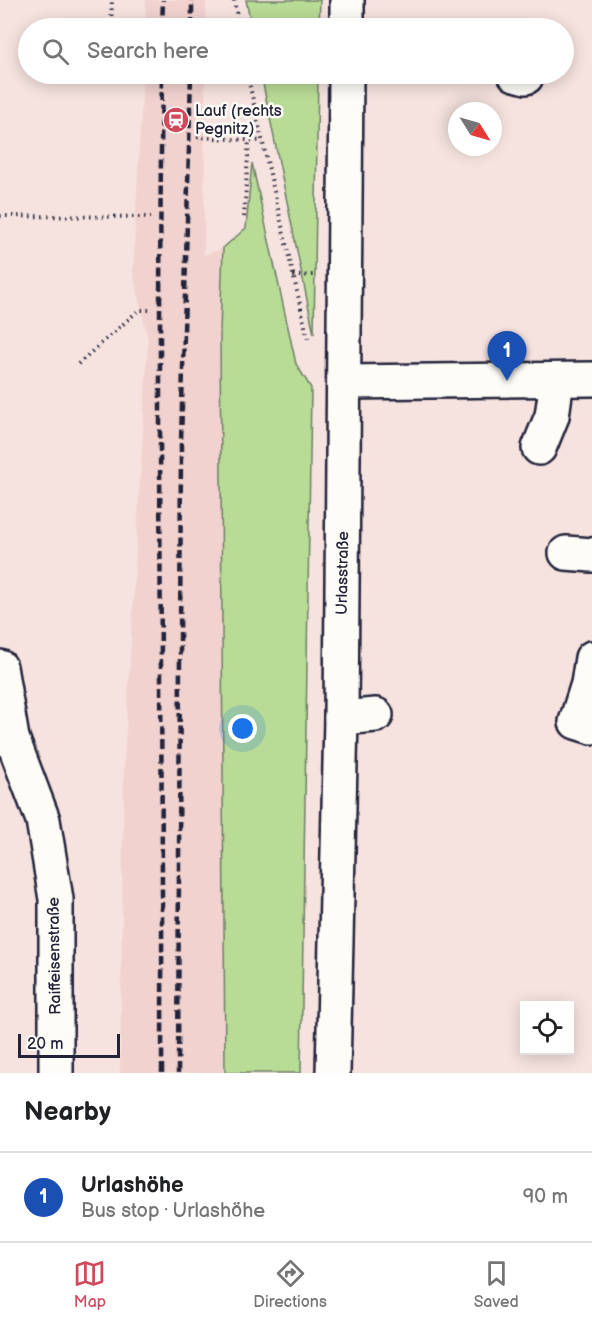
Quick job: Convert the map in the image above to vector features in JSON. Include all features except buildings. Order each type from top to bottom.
[{"type":"street","points":[[347,0],[347,18]]},
{"type":"street","name":"Urlasstraße","points":[[333,1073],[341,718],[346,84]]},
{"type":"street","points":[[345,382],[592,379]]},
{"type":"street","points":[[539,447],[552,416],[557,380]]},
{"type":"street","points":[[592,658],[588,684],[576,722],[592,727]]},
{"type":"street","name":"Raiffeisenstraße","points":[[0,666],[12,738],[43,820],[56,899],[56,1073]]},
{"type":"street","points":[[341,718],[376,715]]},
{"type":"path","points":[[111,18],[112,0]]},
{"type":"path","points":[[234,0],[237,18]]},
{"type":"path","points":[[249,84],[308,341]]},
{"type":"path","points":[[197,137],[263,141]]},
{"type":"path","points":[[244,217],[249,140]]},
{"type":"path","points":[[0,216],[151,217]]},
{"type":"path","points":[[78,364],[139,310],[150,310]]},
{"type":"shaded area","points":[[146,0],[206,0],[206,18],[145,18]]},
{"type":"shaded area","points":[[142,84],[205,84],[204,255],[223,248],[220,331],[225,1073],[120,1073],[124,765],[148,340],[133,271]]},
{"type":"green space","points":[[246,0],[320,0],[319,18],[250,18]]},
{"type":"green space","points":[[263,84],[318,84],[314,334]]},
{"type":"green space","points":[[252,163],[296,364],[311,388],[301,1073],[225,1073],[220,331],[223,248],[246,228]]},
{"type":"railway","points":[[162,18],[163,0]]},
{"type":"railway","points":[[192,0],[192,18]]},
{"type":"railway","points":[[162,84],[160,324],[162,1073]]},
{"type":"railway","points":[[178,1073],[181,442],[191,84]]},
{"type":"place","name":"Lauf (rechts Pegnitz)","points":[[176,120]]},
{"type":"place","name":"Urlashöhe","points":[[507,381]]}]
